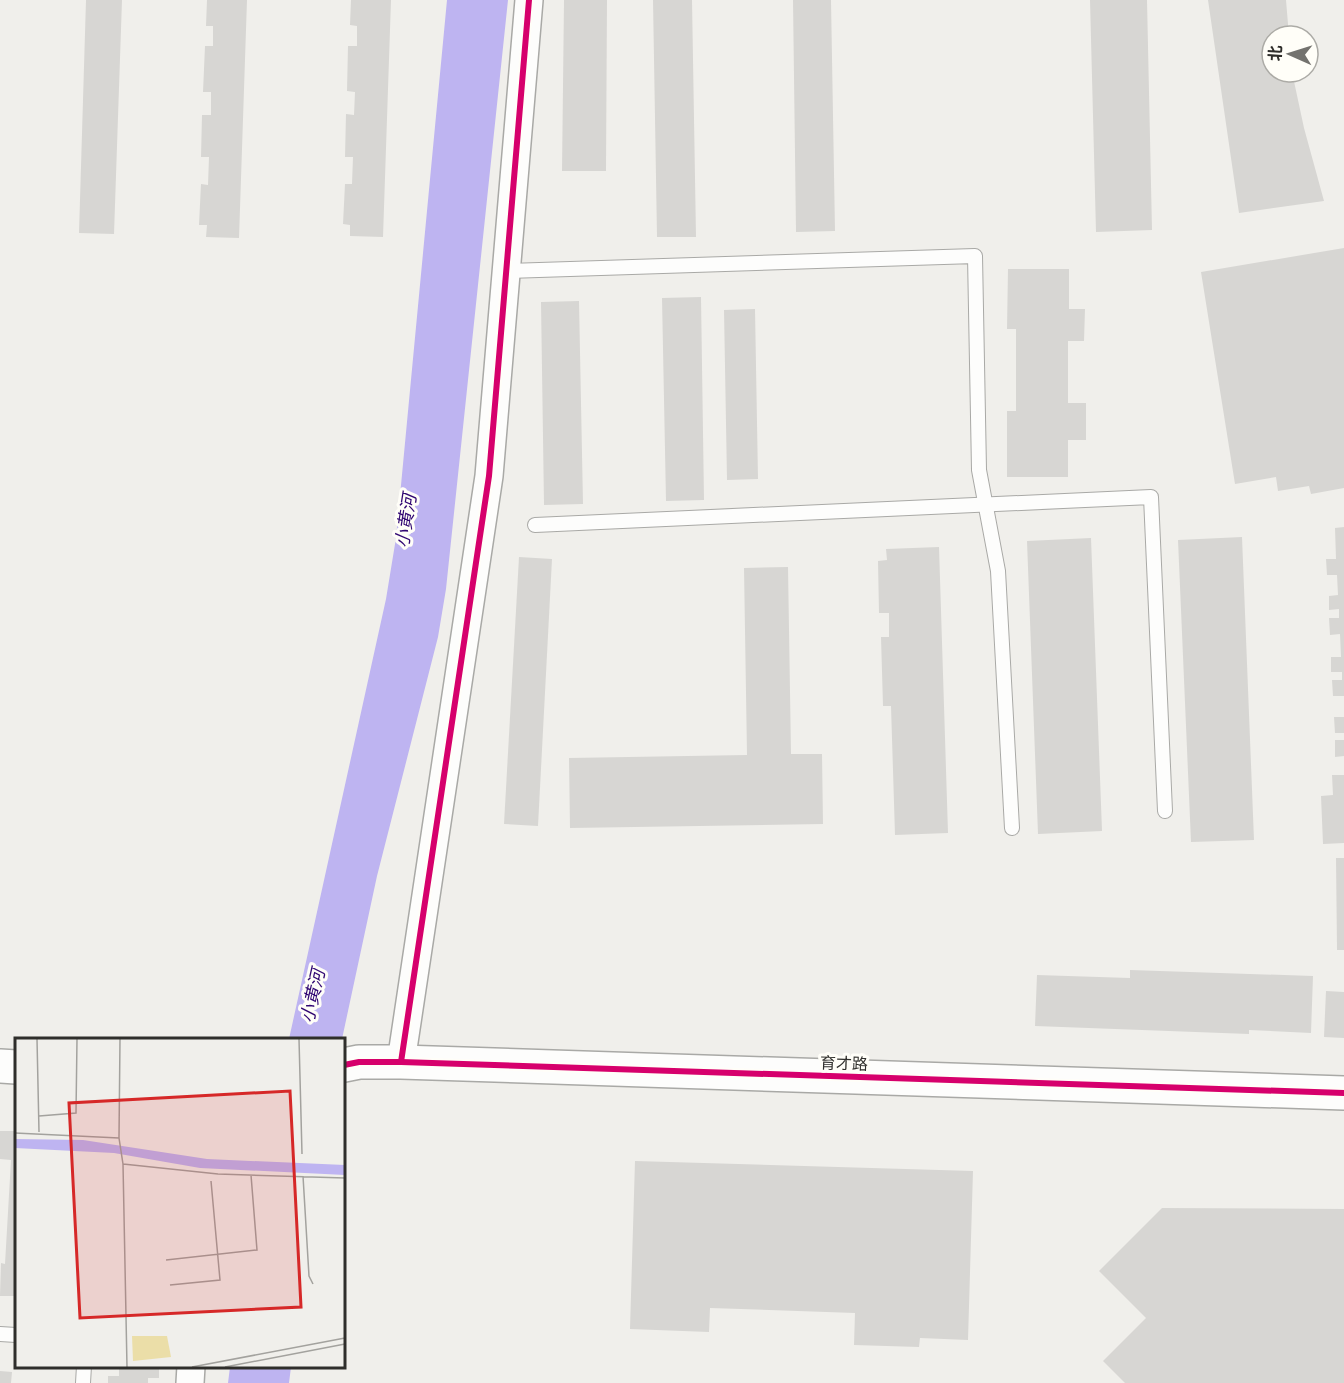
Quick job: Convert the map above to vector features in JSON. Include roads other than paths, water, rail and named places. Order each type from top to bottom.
[{"type":"street","points":[[401,1062],[489,476],[529,0]]},
{"type":"street","name":"育才路","points":[[351,1063],[401,1062],[1344,1094]]},
{"type":"street","points":[[0,1066],[15,1067]]},
{"type":"street","points":[[190,1383],[191,1368]]},
{"type":"lane","points":[[505,271],[975,256],[979,470],[998,571],[1012,828]]},
{"type":"lane","points":[[535,525],[1151,497],[1164,811]]},
{"type":"lane","points":[[0,1334],[15,1335]]},
{"type":"lane","points":[[83,1383],[84,1368]]},
{"type":"water","name":"小黄河","points":[[447,0],[508,0],[446,589],[438,637],[377,876],[342,1038],[289,1038],[386,599],[396,538]]},
{"type":"water","points":[[230,1368],[291,1368],[289,1383],[228,1383]]}]
